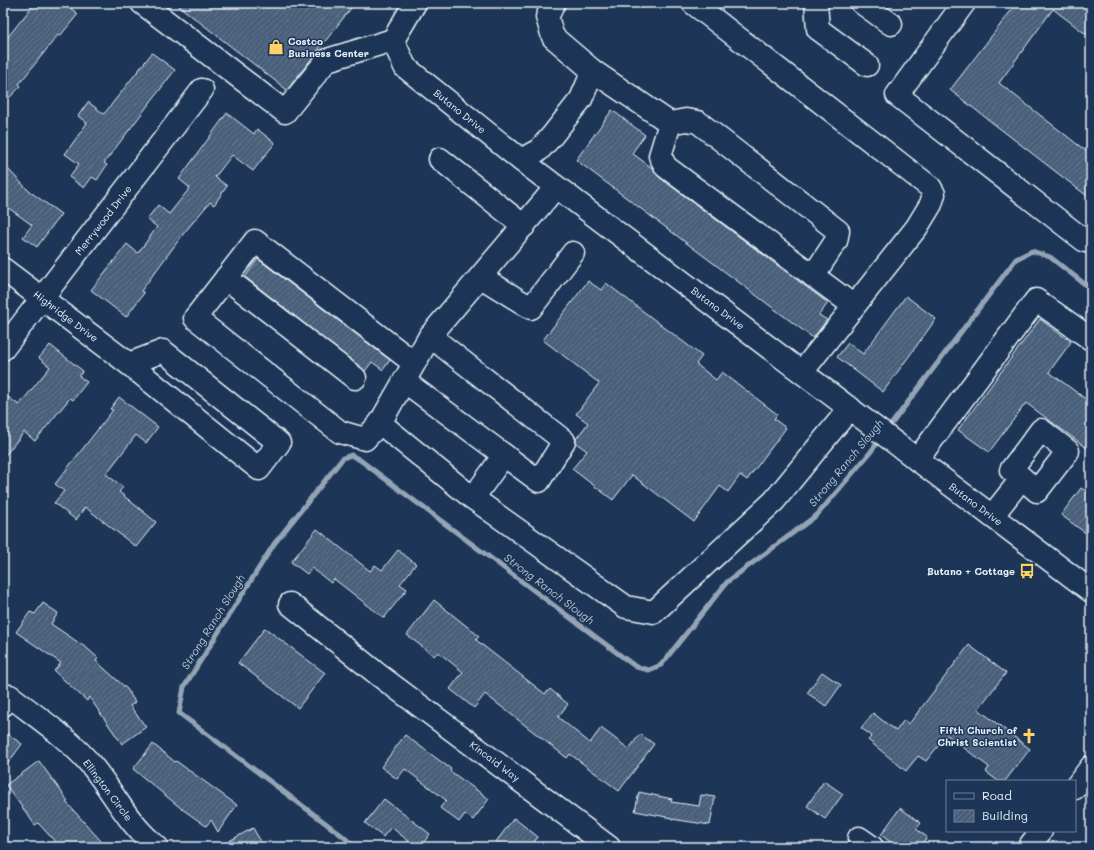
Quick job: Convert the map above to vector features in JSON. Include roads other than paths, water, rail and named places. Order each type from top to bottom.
[{"type":"street","points":[[142,3],[285,112],[327,60],[393,40],[415,3]]},
{"type":"street","points":[[554,3],[547,17],[553,37],[593,71],[670,123],[686,120],[698,122],[838,231],[836,241],[813,276]]},
{"type":"street","points":[[693,3],[930,187],[934,194],[931,204],[917,227],[802,372]]},
{"type":"street","points":[[816,3],[818,29],[867,65]]},
{"type":"street","points":[[862,3],[891,24]]},
{"type":"street","points":[[964,3],[897,95],[1085,241],[1091,242]]},
{"type":"street","name":"Butano Drive","points":[[393,40],[404,67],[521,160],[894,442],[980,515],[1091,591]]},
{"type":"street","points":[[521,160],[533,138],[567,106],[593,71]]},
{"type":"street","name":"Merrywood Drive","points":[[3,349],[202,90]]},
{"type":"street","points":[[670,123],[660,156],[666,167],[854,306]]},
{"type":"street","points":[[440,159],[524,226]]},
{"type":"street","points":[[430,336],[564,440],[540,482],[504,455],[409,372],[255,241],[194,318],[340,432],[364,439],[380,423],[409,372],[430,336],[556,187]]},
{"type":"street","points":[[480,277],[531,308],[572,253]]},
{"type":"street","name":"Highridge Drive","points":[[3,269],[129,364],[259,469],[279,443],[163,351],[129,364]]},
{"type":"street","points":[[226,278],[355,378]]},
{"type":"street","points":[[917,460],[1036,300],[1091,339]]},
{"type":"street","points":[[380,423],[472,498],[626,607],[654,612],[774,501],[850,408]]},
{"type":"street","points":[[472,498],[504,455]]},
{"type":"street","points":[[980,515],[1022,478]]},
{"type":"street","name":"Kincaid Way","points":[[290,604],[380,676],[609,847]]},
{"type":"street","name":"Ellington Circle","points":[[3,705],[10,696],[72,745],[92,766],[136,827],[157,847]]},
{"type":"street","points":[[1076,787],[1091,767]]},
{"type":"street","points":[[1029,847],[1041,832]]},
{"type":"waterway","name":"Strong Ranch Slough","points":[[887,430],[1016,259],[1032,251],[1050,257],[1091,289]]},
{"type":"waterway","name":"Strong Ranch Slough","points":[[354,847],[344,837],[179,713],[184,687],[274,544],[343,458],[351,455],[360,460],[636,667],[649,670],[661,665],[727,582],[817,515],[881,438]]},
{"type":"place","name":"Costco Business Center","points":[[276,47]]},
{"type":"place","name":"Butano + Cottage","points":[[1027,571]]},
{"type":"place","name":"Fifth Church of Christ Scientist","points":[[1029,736]]}]
